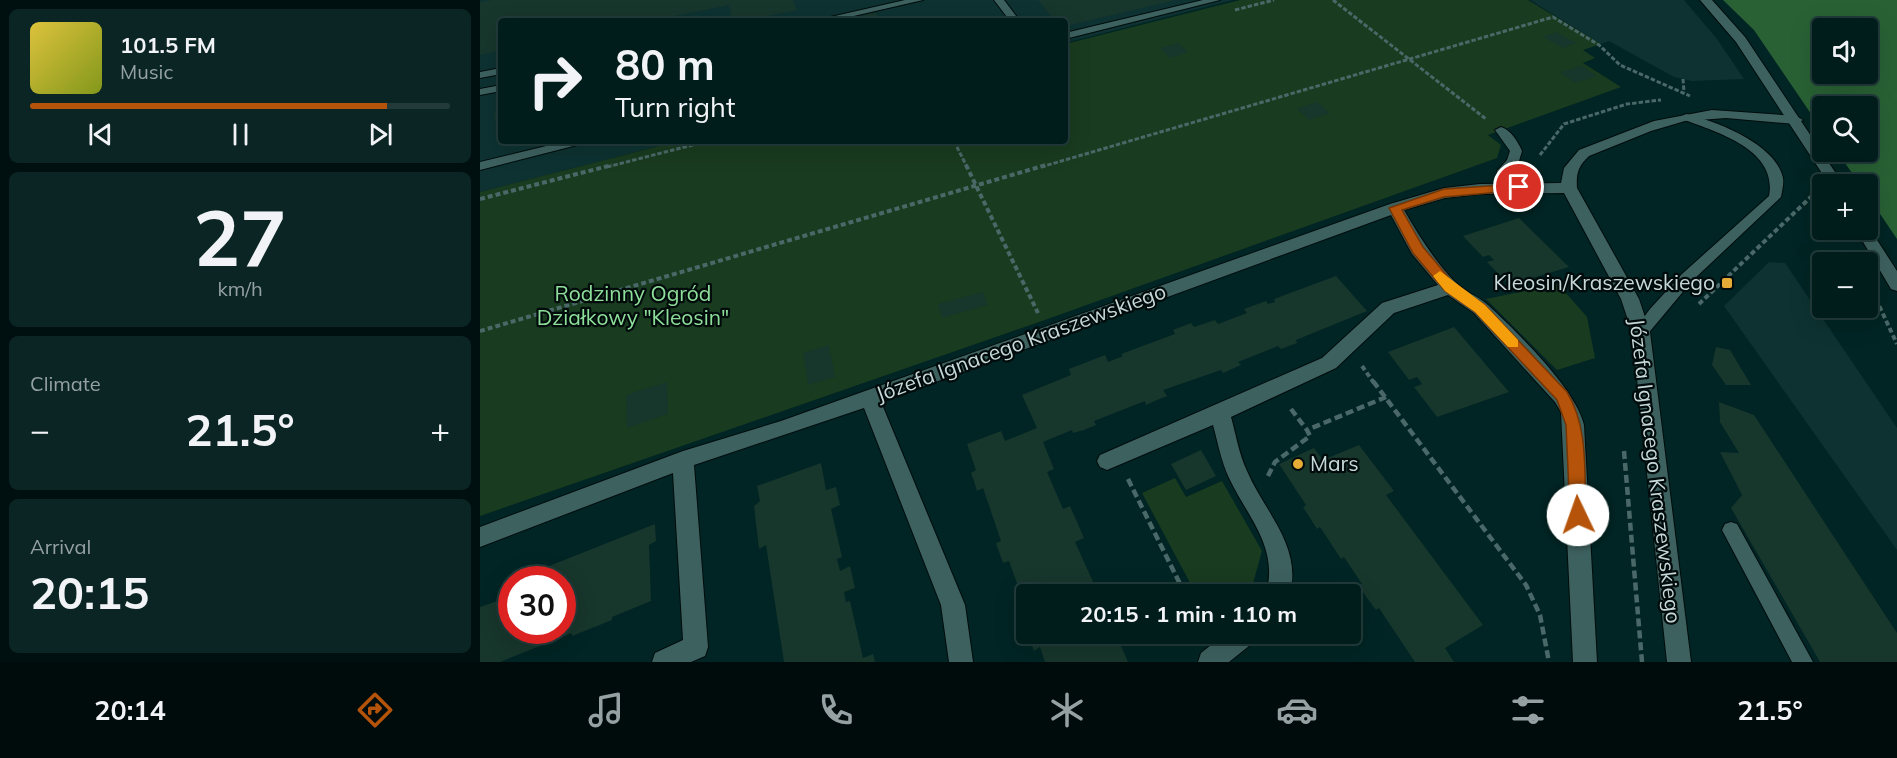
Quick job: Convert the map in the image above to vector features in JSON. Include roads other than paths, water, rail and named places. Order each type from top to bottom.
[{"type":"street","points":[[1706,0],[1741,40],[1830,174]]},
{"type":"street","points":[[1569,188],[1568,172],[1573,162],[1584,153],[1665,122],[1713,114],[1796,120]]},
{"type":"street","name":"Józefa Ignacego Kraszewskiego","points":[[480,537],[683,460],[782,429],[1395,208],[1444,193],[1508,188],[1569,188],[1630,299],[1641,332],[1679,662]]},
{"type":"street","points":[[1395,208],[1418,250],[1450,288],[1480,308],[1562,396],[1571,411],[1574,425],[1585,662]]},
{"type":"street","points":[[1870,240],[1897,285]]},
{"type":"street","points":[[1112,458],[1322,367],[1388,308],[1450,288]]},
{"type":"street","points":[[869,397],[953,605],[961,662]]},
{"type":"street","points":[[1220,413],[1237,475],[1279,550],[1280,584]]},
{"type":"street","points":[[664,662],[697,655],[683,460]]},
{"type":"street","points":[[1210,662],[1232,644]]},
{"type":"lane","points":[[832,18],[918,0]]},
{"type":"lane","points":[[999,0],[1013,18]]},
{"type":"lane","points":[[1068,35],[1215,0]]},
{"type":"lane","points":[[480,75],[498,72]]},
{"type":"lane","points":[[480,92],[498,89]]},
{"type":"lane","points":[[1641,332],[1655,310],[1775,196],[1777,177],[1760,154],[1747,142],[1686,117]]},
{"type":"lane","points":[[1501,130],[1512,141],[1516,151],[1513,160],[1503,171],[1508,188]]},
{"type":"lane","points":[[480,166],[569,144]]},
{"type":"lane","points":[[1731,530],[1803,662]]},
{"type":"place","name":"Kleosin/Kraszewskiego","points":[[1727,283]]},
{"type":"place","name":"Mars","points":[[1298,464]]},
{"type":"park label","name":"Rodzinny Ogród Działkowy \"Kleosin\"","points":[[633,306]]}]
